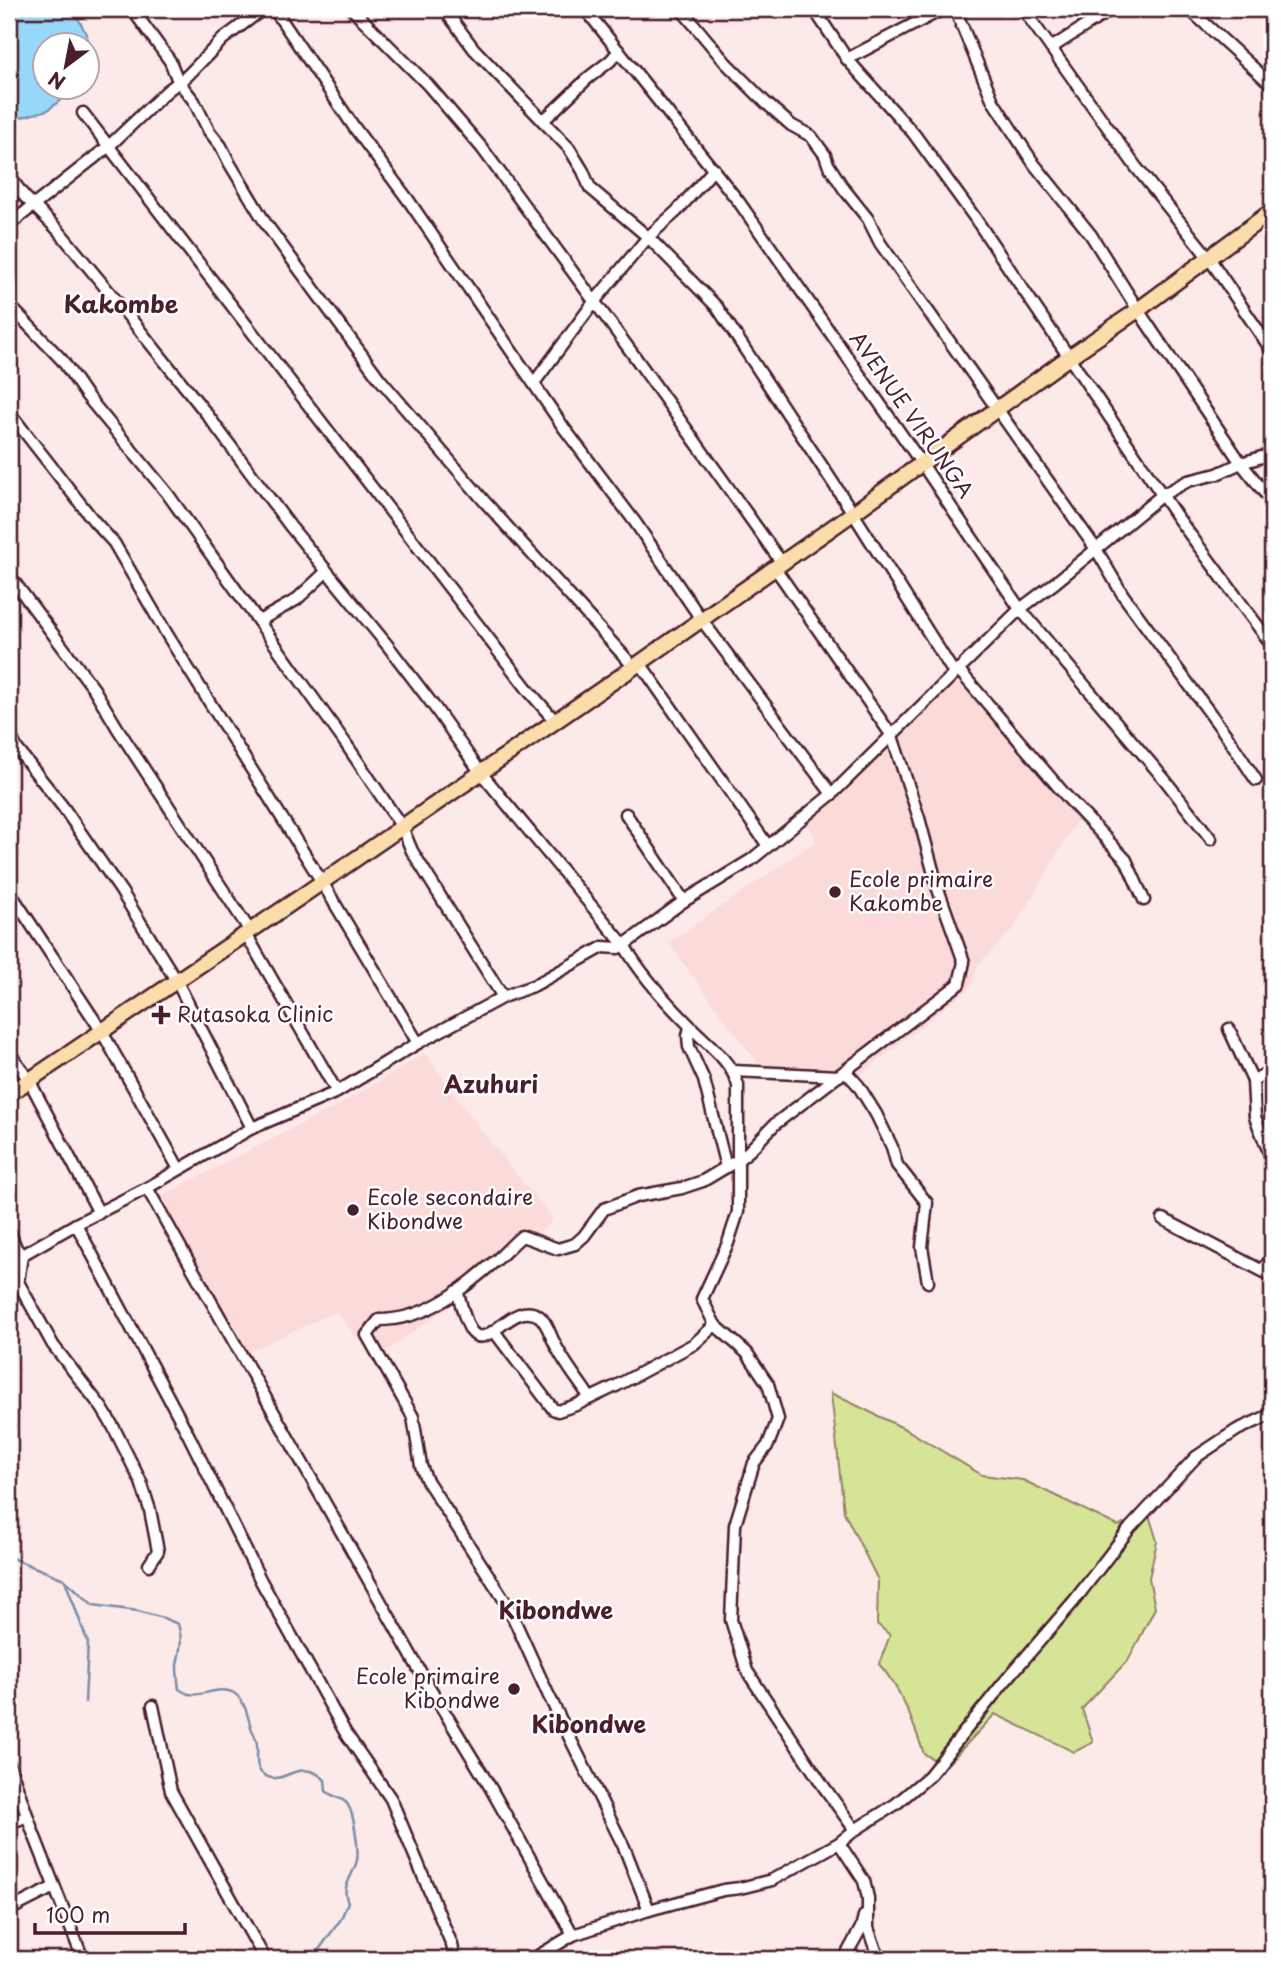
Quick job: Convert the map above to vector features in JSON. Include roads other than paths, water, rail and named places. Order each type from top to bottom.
[{"type":"highway","points":[[9,1094],[637,665],[1138,310],[1272,211]]},
{"type":"street","points":[[132,9],[170,61],[178,81],[194,101],[209,131],[221,145],[266,224],[379,378],[485,502],[637,665],[768,846]]},
{"type":"street","points":[[9,225],[109,146],[178,81],[188,75],[223,39],[263,9]]},
{"type":"street","points":[[274,9],[564,428],[635,522],[701,620],[832,794]]},
{"type":"street","points":[[352,9],[428,85],[482,148],[635,357],[892,736],[919,818],[938,889],[964,962],[959,984],[775,1124],[760,1141],[726,1167],[703,1181],[648,1194],[604,1209],[584,1236],[565,1248],[558,1249],[522,1236],[473,1280],[426,1311],[406,1318],[379,1321],[367,1335],[413,1418],[421,1466],[426,1479],[507,1604],[548,1694],[624,1846],[649,1910]]},
{"type":"street","points":[[444,9],[474,49],[569,148],[590,188],[648,237],[717,307],[956,671],[1126,860],[1144,900]]},
{"type":"street","name":"AVENUE VIRUNGA","points":[[585,9],[739,202],[1020,609],[1165,780],[1211,839]]},
{"type":"street","points":[[681,9],[746,84],[791,125],[811,136],[820,148],[844,189],[868,219],[880,243],[1096,550],[1123,595],[1174,661],[1256,780]]},
{"type":"street","points":[[814,9],[847,59],[914,134],[975,218],[1162,495],[1272,645]]},
{"type":"street","points":[[847,59],[943,9]]},
{"type":"street","points":[[955,9],[993,101],[1034,164],[1091,235],[1241,463],[1272,502]]},
{"type":"street","points":[[1023,9],[1136,167],[1209,258],[1272,351]]},
{"type":"street","points":[[1051,48],[1112,9]]},
{"type":"street","points":[[1189,9],[1272,85]]},
{"type":"street","points":[[542,121],[618,51]]},
{"type":"street","points":[[83,113],[555,722]]},
{"type":"street","points":[[534,383],[594,302],[648,237],[677,211],[714,169]]},
{"type":"street","points":[[9,176],[110,292],[206,413],[326,572],[388,646],[481,773],[624,945],[633,961],[733,1072],[737,1085],[738,1212],[702,1298],[715,1325],[747,1353],[768,1384],[778,1419],[768,1445],[754,1463],[735,1525],[732,1620],[747,1671],[855,1829]]},
{"type":"street","points":[[9,305],[62,360],[86,395],[142,460],[259,621],[402,827],[412,851],[503,997]]},
{"type":"street","points":[[9,412],[114,543],[168,636],[322,882],[418,1043]]},
{"type":"street","points":[[9,1267],[22,1255],[76,1224],[148,1188],[252,1128],[337,1092],[418,1043],[503,997],[535,985],[595,950],[624,945],[684,901],[751,860],[832,794],[1020,609],[1162,495],[1188,481],[1217,474],[1241,463],[1272,454]]},
{"type":"street","points":[[259,621],[296,600],[326,572]]},
{"type":"street","points":[[9,575],[94,689],[248,932],[337,1092]]},
{"type":"street","points":[[9,733],[17,749],[63,807],[121,891],[176,980],[252,1128]]},
{"type":"street","points":[[626,814],[684,901]]},
{"type":"street","points":[[9,891],[101,1030],[179,1170]]},
{"type":"street","points":[[690,1027],[689,1047],[704,1080],[726,1167]]},
{"type":"street","points":[[1229,1029],[1253,1081],[1255,1117],[1272,1160]]},
{"type":"street","points":[[9,1052],[29,1080],[99,1213]]},
{"type":"street","points":[[1253,1081],[1272,1070]]},
{"type":"street","points":[[733,1072],[842,1074],[858,1085],[876,1114],[892,1147],[897,1165],[927,1203],[922,1247],[928,1282]]},
{"type":"street","points":[[148,1188],[425,1680],[490,1787],[573,1936]]},
{"type":"street","points":[[1163,1219],[1272,1276]]},
{"type":"street","points":[[76,1224],[189,1436],[261,1581],[345,1731],[391,1799],[452,1945],[455,1959]]},
{"type":"street","points":[[9,1230],[22,1255],[18,1282],[53,1345],[102,1408],[141,1482],[158,1551],[149,1565]]},
{"type":"street","points":[[1262,1270],[1272,1258]]},
{"type":"street","points":[[457,1291],[472,1332],[481,1336],[494,1331],[514,1315],[538,1316],[590,1398]]},
{"type":"street","points":[[494,1331],[555,1410],[576,1405],[694,1344],[715,1325]]},
{"type":"street","points":[[533,1959],[573,1936],[649,1910],[772,1880],[839,1843],[855,1829],[896,1804],[929,1776],[1074,1601],[1130,1528],[1196,1457],[1237,1430],[1272,1414]]},
{"type":"street","points":[[153,1706],[171,1791],[265,1959]]},
{"type":"street","points":[[9,1764],[83,1959]]},
{"type":"street","points":[[9,1824],[27,1816]]},
{"type":"street","points":[[839,1843],[864,1881],[868,1898],[867,1928],[879,1959]]},
{"type":"street","points":[[9,1910],[54,1887]]},
{"type":"street","points":[[844,1959],[861,1928],[868,1898]]},
{"type":"water","points":[[9,9],[73,9],[85,32],[32,32],[32,102],[58,102],[48,110],[9,121]]},
{"type":"waterway","points":[[1269,868],[1272,871]]},
{"type":"waterway","points":[[9,1557],[64,1579],[93,1605],[138,1611],[178,1624],[181,1640],[177,1665],[179,1689],[189,1694],[226,1690],[237,1695],[256,1739],[258,1765],[264,1775],[278,1778],[299,1771],[316,1773],[325,1780],[326,1791],[348,1805],[356,1832],[357,1860],[347,1886],[348,1902],[341,1919],[318,1951],[317,1959]]},
{"type":"waterway","points":[[65,1580],[88,1643],[85,1702]]},
{"type":"place","name":"Ecole primaire Kakombe","points":[[835,892]]},
{"type":"place","name":"Rutasoka Clinic","points":[[161,1015]]},
{"type":"place","name":"Ecole secondaire Kibondwe","points":[[353,1210]]},
{"type":"place","name":"Ecole primaire Kibondwe","points":[[514,1689]]},
{"type":"district","name":"Kakombe","points":[[121,305]]},
{"type":"district","name":"Azuhuri","points":[[491,1085]]},
{"type":"district","name":"Kibondwe","points":[[556,1611]]},
{"type":"district","name":"Kibondwe","points":[[589,1725]]}]
